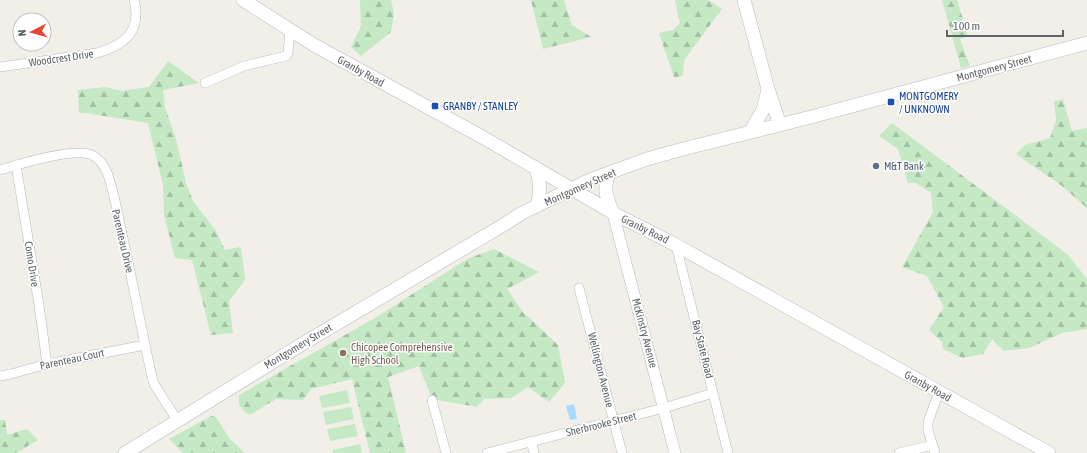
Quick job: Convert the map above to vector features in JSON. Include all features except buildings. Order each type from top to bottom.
[{"type":"main road","name":"Granby Road","points":[[243,0],[314,45],[536,168],[612,213],[676,245],[1049,453]]},
{"type":"main road","points":[[744,0],[768,89],[780,125]]},
{"type":"main road","points":[[752,0],[777,94],[780,125]]},
{"type":"main road","name":"Montgomery Street","points":[[124,453],[516,217],[592,179],[683,149],[780,125],[1087,43]]},
{"type":"main road","points":[[750,132],[763,110],[768,89]]},
{"type":"main road","points":[[536,168],[540,181],[540,194],[537,206]]},
{"type":"main road","points":[[609,173],[605,190],[612,213]]},
{"type":"street","name":"Woodcrest Drive","points":[[0,67],[97,53],[112,49],[125,40],[132,30],[136,20],[134,0]]},
{"type":"street","points":[[205,83],[244,66],[286,56],[288,54],[290,30]]},
{"type":"street","name":"Parenteau Drive","points":[[0,170],[16,165],[77,152],[91,155],[102,164],[106,170],[109,180],[153,381],[177,420]]},
{"type":"street","name":"Como Drive","points":[[16,165],[47,364]]},
{"type":"street","name":"McKinstry Avenue","points":[[612,213],[675,453]]},
{"type":"street","name":"Bay State Road","points":[[676,245],[728,453]]},
{"type":"street","name":"Wellington Avenue","points":[[580,288],[622,453]]},
{"type":"street","name":"Parenteau Court","points":[[0,376],[47,364],[145,345]]},
{"type":"street","points":[[899,453],[934,449],[928,430],[928,422],[939,392]]},
{"type":"street","name":"Sherbrooke Street","points":[[488,453],[664,408],[714,393]]},
{"type":"street","points":[[432,400],[446,453]]},
{"type":"street","points":[[531,441],[534,453]]},
{"type":"green space","points":[[360,0],[391,0],[394,13],[391,32],[361,56],[351,47],[361,26]]},
{"type":"green space","points":[[531,0],[564,0],[572,25],[591,37],[543,49]]},
{"type":"green space","points":[[675,0],[708,0],[722,9],[684,60],[683,76],[674,77],[659,33],[673,30],[680,23]]},
{"type":"green space","points":[[942,0],[957,0],[968,36],[960,39],[970,66],[961,68]]},
{"type":"green space","points":[[168,61],[199,83],[163,90],[165,107],[176,139],[186,183],[193,201],[216,231],[225,250],[241,247],[245,280],[229,301],[233,333],[211,335],[192,260],[175,258],[164,215],[163,185],[148,123],[79,112],[78,90],[106,87],[121,91],[149,87]]},
{"type":"green space","points":[[1063,99],[1072,131],[1087,128],[1087,208],[1062,186],[1016,154],[1025,145],[1050,138],[1056,120],[1054,101]]},
{"type":"green space","points":[[892,123],[1067,254],[1087,279],[1087,329],[1062,333],[1029,348],[1004,351],[992,339],[983,354],[963,358],[943,349],[942,342],[929,330],[944,307],[927,276],[902,267],[933,212],[931,193],[916,183],[908,183],[898,149],[879,136]]},
{"type":"green space","points":[[494,249],[539,272],[507,289],[522,311],[558,345],[565,383],[549,402],[528,387],[511,398],[484,399],[477,407],[432,399],[419,366],[388,377],[406,453],[370,453],[352,379],[311,389],[303,400],[276,399],[250,415],[241,407],[239,395],[375,318],[467,259]]},
{"type":"green space","points":[[347,390],[350,403],[322,408],[319,396]]},
{"type":"green space","points":[[351,407],[354,419],[326,425],[323,412]]},
{"type":"green space","points":[[211,416],[216,417],[229,438],[245,453],[183,453],[169,439]]},
{"type":"green space","points":[[0,420],[5,420],[7,435],[27,429],[38,440],[16,453],[0,453]]},
{"type":"green space","points":[[355,424],[358,436],[330,441],[327,429]]},
{"type":"green space","points":[[360,444],[362,453],[333,453],[332,450]]},
{"type":"water","points":[[574,404],[577,419],[570,420],[566,406]]},
{"type":"place","name":"MONTGOMERY / UNKNOWN","points":[[891,102]]},
{"type":"place","name":"GRANBY / STANLEY","points":[[435,106]]},
{"type":"place","name":"M&T Bank","points":[[876,166]]},
{"type":"place","name":"Chicopee Comprehensive High School","points":[[343,353]]}]
